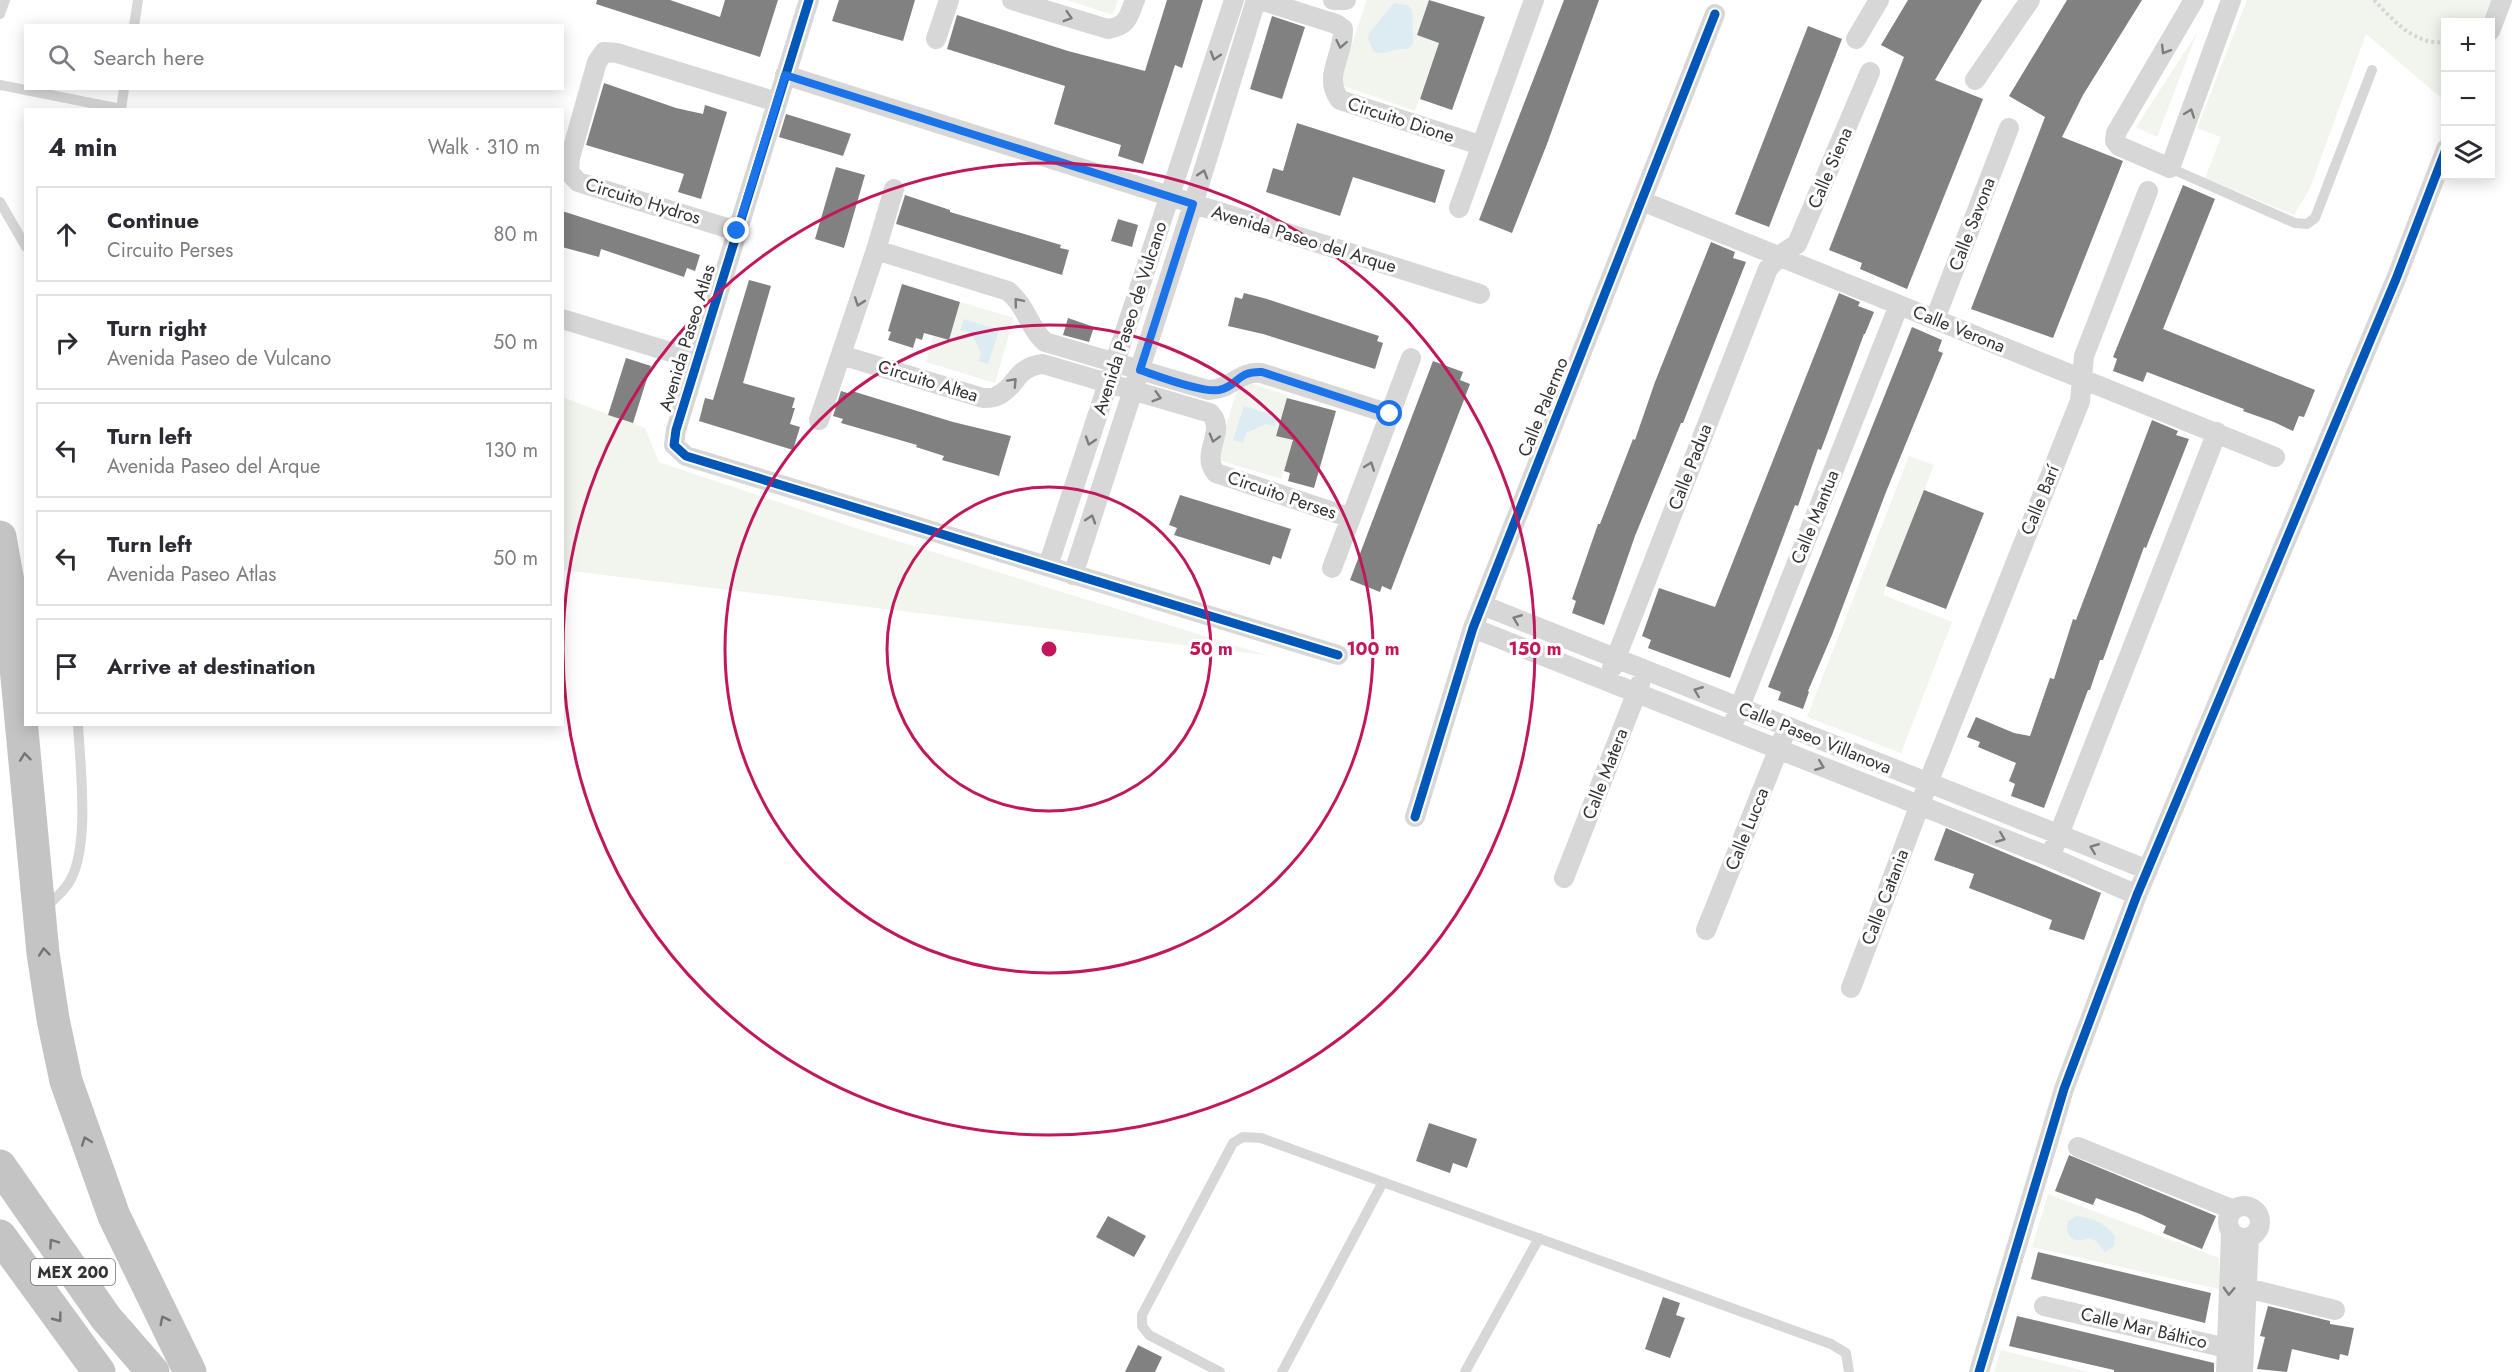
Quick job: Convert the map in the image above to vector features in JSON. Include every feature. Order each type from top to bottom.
[{"type":"highway","points":[[0,537],[8,582],[52,1019],[66,1082],[114,1216],[190,1372]]},
{"type":"highway","name":"MEX 200","points":[[0,1166],[106,1318],[153,1372]]},
{"type":"highway","name":"MEX 200","points":[[0,1236],[99,1372]]},
{"type":"street","name":"Avenida Paseo Atlas","points":[[809,0],[697,360],[676,430],[674,445],[686,456],[1048,566]]},
{"type":"street","points":[[936,39],[949,0]]},
{"type":"street","points":[[1012,0],[1108,29],[1119,27],[1126,21],[1134,0]]},
{"type":"street","name":"Avenida Paseo de Vulcano","points":[[1048,566],[1234,0]]},
{"type":"street","name":"Avenida Paseo de Vulcano","points":[[1073,575],[1258,0]]},
{"type":"street","name":"Circuito Dione","points":[[1258,0],[1336,24],[1342,29],[1343,39],[1332,81],[1333,91],[1341,100],[1480,145]]},
{"type":"street","points":[[1333,0],[1346,0]]},
{"type":"street","points":[[1856,39],[1879,0]]},
{"type":"street","points":[[1975,80],[2030,0]]},
{"type":"street","points":[[2194,0],[2116,134],[2115,141],[2119,146],[2170,168],[2231,0]]},
{"type":"street","points":[[2495,18],[2502,0]]},
{"type":"street","points":[[1459,208],[1530,1]]},
{"type":"street","name":"Calle Palermo","points":[[1416,817],[1473,628],[1715,14]]},
{"type":"street","name":"Circuito Hydros","points":[[737,231],[578,182],[569,172],[570,158],[597,62],[604,52],[617,53],[777,102]]},
{"type":"street","name":"Calle Siena","points":[[1780,255],[1797,244],[1870,72]]},
{"type":"street","name":"Avenida Paseo del Arque","points":[[785,75],[1480,294]]},
{"type":"street","name":"Calle Savona","points":[[1935,319],[2009,128]]},
{"type":"street","points":[[1979,1372],[2064,1089],[2137,895],[2391,290],[2441,159]]},
{"type":"street","points":[[819,420],[894,189]]},
{"type":"street","name":"Calle Barí","points":[[1920,806],[2080,401],[2084,356],[2148,191]]},
{"type":"street","name":"Calle Verona","points":[[1642,201],[2276,457]]},
{"type":"street","points":[[876,250],[1008,291],[1021,302],[1036,335],[1045,342],[1208,390],[1230,386],[1242,374],[1262,372],[1390,414]]},
{"type":"street","name":"Calle Padua","points":[[1606,682],[1768,270],[1780,255]]},
{"type":"street","name":"Calle Mantua","points":[[1730,730],[1899,305]]},
{"type":"street","points":[[564,320],[697,360]]},
{"type":"street","name":"Circuito Altea","points":[[841,355],[983,398],[997,397],[1024,369],[1032,365],[1043,364],[1109,383]]},
{"type":"street","name":"Circuito Perses","points":[[1332,568],[1411,358]]},
{"type":"street","name":"Circuito Perses","points":[[1109,383],[1210,413],[1216,419],[1217,428],[1209,458],[1210,466],[1216,473],[1351,518]]},
{"type":"street","points":[[2050,858],[2217,432]]},
{"type":"street","points":[[1048,566],[1338,655]]},
{"type":"street","name":"Calle Paseo Villanova","points":[[1482,605],[2148,870]]},
{"type":"street","name":"Calle Paseo Villanova","points":[[1473,628],[2050,858],[2137,895]]},
{"type":"street","name":"Calle Matera","points":[[1564,878],[1646,670]]},
{"type":"street","name":"Calle Lucca","points":[[1706,930],[1787,727]]},
{"type":"street","name":"Calle Catania","points":[[1851,988],[1920,806]]},
{"type":"street","points":[[2078,1147],[2234,1210]]},
{"type":"street","points":[[2226,1372],[2235,1349],[2247,1288],[2240,1235],[2228,1221],[2234,1210],[2241,1206],[2248,1207],[2255,1211],[2259,1218],[2258,1230],[2240,1235]]},
{"type":"street","points":[[2240,1235],[2235,1349],[2243,1372]]},
{"type":"street","points":[[2247,1288],[2335,1310]]},
{"type":"street","name":"Calle Mar Báltico","points":[[2044,1306],[2235,1349]]},
{"type":"lane","points":[[0,14],[5,0]]},
{"type":"lane","points":[[134,24],[138,0]]},
{"type":"lane","points":[[2170,168],[2295,223],[2307,224],[2315,218],[2372,70]]},
{"type":"lane","points":[[0,85],[24,90]]},
{"type":"lane","points":[[26,90],[116,108]]},
{"type":"lane","points":[[121,108],[124,90]]},
{"type":"lane","points":[[61,108],[63,97]]},
{"type":"lane","points":[[0,202],[24,244]]},
{"type":"lane","points":[[40,914],[68,884],[78,863],[82,838],[78,726]]},
{"type":"lane","points":[[1220,1372],[1149,1335],[1142,1326],[1142,1315],[1233,1143],[1243,1137],[1262,1138],[1831,1344],[1846,1353],[1849,1372]]},
{"type":"lane","points":[[1282,1372],[1383,1182]]},
{"type":"lane","points":[[1466,1372],[1539,1238]]},
{"type":"path","points":[[2374,0],[2402,30],[2434,43],[2441,42]]},
{"type":"shaded area","points":[[1067,0],[1118,0],[1113,15]]},
{"type":"shaded area","points":[[1367,0],[1429,0],[1417,35],[1439,43],[1415,111],[1338,84]]},
{"type":"shaded area","points":[[2247,0],[2491,0],[2484,18],[2441,18],[2441,98],[2366,34],[2310,188],[2294,215],[2205,178],[2221,137],[2197,128]]},
{"type":"shaded area","points":[[1394,3],[1407,5],[1412,10],[1413,44],[1407,49],[1374,52],[1368,39],[1370,32]]},
{"type":"shaded area","points":[[2197,33],[2157,137],[2136,127]]},
{"type":"shaded area","points":[[960,302],[1014,318],[995,383],[926,362],[933,336],[949,340]]},
{"type":"shaded area","points":[[964,319],[999,330],[988,364],[979,361],[981,352],[971,333],[960,330]]},
{"type":"shaded area","points":[[1240,380],[1288,395],[1276,435],[1299,443],[1291,448],[1281,479],[1216,459]]},
{"type":"shaded area","points":[[564,398],[645,428],[659,462],[862,530],[1266,655],[564,570]]},
{"type":"shaded area","points":[[1244,406],[1278,417],[1275,426],[1266,424],[1246,433],[1243,443],[1233,440]]},
{"type":"shaded area","points":[[1909,456],[1934,465],[1883,595],[1952,622],[1901,753],[1807,717]]},
{"type":"shaded area","points":[[2048,1194],[2219,1258],[2219,1289],[2032,1247]]},
{"type":"shaded area","points":[[2077,1216],[2103,1224],[2115,1236],[2114,1246],[2105,1252],[2096,1241],[2088,1238],[2074,1240],[2071,1238],[2067,1231],[2068,1221]]},
{"type":"shaded area","points":[[2001,1350],[2089,1372],[1994,1372]]},
{"type":"building","points":[[597,0],[670,0],[720,17],[725,0],[778,0],[760,57],[596,4]]},
{"type":"building","points":[[839,0],[915,0],[903,41],[832,21]]},
{"type":"building","points":[[1167,0],[1203,0],[1182,68],[1175,65],[1143,164],[1118,156],[1121,145],[1054,124],[1065,86],[947,49],[957,15],[1068,51],[1145,71]]},
{"type":"building","points":[[1429,0],[1485,17],[1452,110],[1420,99],[1439,43],[1417,35]]},
{"type":"building","points":[[1564,0],[1599,0],[1512,233],[1479,220]]},
{"type":"building","points":[[1908,0],[1982,0],[1935,80],[1983,99],[1907,289],[1860,269],[1862,263],[1829,250],[1904,57],[1881,45]]},
{"type":"building","points":[[2067,0],[2142,0],[2083,95],[2062,137],[2123,161],[2053,338],[1971,309],[2045,117],[2009,96]]},
{"type":"building","points":[[1272,16],[1305,27],[1282,99],[1250,89]]},
{"type":"building","points":[[1808,26],[1842,39],[1769,227],[1735,214]]},
{"type":"building","points":[[604,83],[676,108],[703,114],[705,105],[727,112],[701,199],[678,192],[684,174],[586,145]]},
{"type":"building","points":[[786,114],[851,134],[843,156],[779,137]]},
{"type":"building","points":[[1297,123],[1445,170],[1435,203],[1353,177],[1340,216],[1266,192],[1273,168],[1283,171]]},
{"type":"building","points":[[836,167],[865,175],[844,248],[815,239]]},
{"type":"building","points":[[2183,185],[2215,199],[2163,329],[2315,390],[2304,417],[2299,416],[2293,431],[2243,411],[2244,409],[2147,372],[2143,382],[2113,371],[2117,359],[2113,357]]},
{"type":"building","points":[[905,195],[950,210],[950,212],[1061,245],[1060,248],[1069,250],[1062,275],[896,224]]},
{"type":"building","points":[[564,212],[700,255],[695,271],[687,268],[684,277],[601,249],[599,257],[564,248]]},
{"type":"building","points":[[1118,219],[1138,225],[1132,247],[1111,241]]},
{"type":"building","points":[[1711,242],[1735,252],[1733,258],[1746,262],[1683,423],[1681,423],[1635,536],[1604,625],[1572,613],[1576,601],[1572,599],[1598,524],[1600,524],[1633,439],[1635,440],[1655,382]]},
{"type":"building","points":[[749,280],[771,286],[743,383],[795,398],[792,408],[795,408],[790,424],[800,427],[793,450],[699,421],[705,398],[713,400]]},
{"type":"building","points":[[902,284],[960,302],[949,340],[924,333],[922,340],[916,338],[913,348],[888,340],[891,332],[888,331]]},
{"type":"building","points":[[1244,293],[1379,336],[1377,341],[1383,343],[1375,369],[1263,334],[1228,326],[1235,297],[1242,299]]},
{"type":"building","points":[[1839,293],[1860,302],[1858,306],[1874,312],[1821,450],[1818,449],[1798,506],[1795,505],[1730,678],[1648,648],[1651,640],[1642,636],[1659,588],[1715,607]]},
{"type":"building","points":[[1068,318],[1094,327],[1089,342],[1063,335]]},
{"type":"building","points":[[1912,327],[1942,340],[1938,351],[1943,353],[1886,492],[1803,709],[1778,700],[1781,692],[1768,687]]},
{"type":"building","points":[[626,358],[651,366],[633,423],[608,415]]},
{"type":"building","points":[[1433,361],[1463,372],[1460,380],[1470,384],[1391,590],[1382,586],[1380,592],[1350,580]]},
{"type":"building","points":[[841,391],[851,394],[852,391],[953,422],[1011,436],[999,476],[942,460],[944,456],[916,447],[917,445],[841,423],[843,419],[833,416]]},
{"type":"building","points":[[1287,398],[1336,411],[1314,488],[1288,481],[1290,473],[1284,471],[1293,440],[1276,436]]},
{"type":"building","points":[[2152,420],[2178,431],[2176,435],[2189,439],[2146,548],[2144,547],[2103,660],[2100,660],[2090,690],[2088,690],[2044,808],[2011,796],[2015,784],[2009,781],[2016,763],[1978,747],[1980,742],[1967,737],[1976,717],[2014,733],[2030,736],[2050,678],[2054,679],[2073,619],[2076,620]]},
{"type":"building","points":[[1924,490],[1984,513],[1946,609],[1886,586]]},
{"type":"building","points":[[1180,495],[1291,529],[1281,559],[1273,556],[1270,565],[1174,535],[1177,528],[1169,525]]},
{"type":"building","points":[[1946,828],[2101,893],[2084,940],[2049,929],[2052,920],[1969,888],[1974,874],[1934,860]]},
{"type":"building","points":[[1429,1123],[1477,1139],[1467,1168],[1453,1163],[1450,1173],[1416,1161]]},
{"type":"building","points":[[2069,1155],[2216,1216],[2202,1249],[2163,1233],[2166,1226],[2140,1214],[2096,1198],[2093,1205],[2055,1191]]},
{"type":"building","points":[[1108,1216],[1146,1236],[1134,1257],[1096,1237]]},
{"type":"building","points":[[2038,1252],[2211,1293],[2205,1323],[2031,1279]]},
{"type":"building","points":[[1663,1297],[1680,1303],[1676,1315],[1685,1318],[1670,1358],[1645,1349]]},
{"type":"building","points":[[2268,1306],[2330,1321],[2330,1324],[2354,1328],[2348,1356],[2340,1354],[2339,1360],[2292,1349],[2287,1372],[2257,1369],[2265,1337],[2260,1336]]},
{"type":"building","points":[[2017,1316],[2214,1363],[2214,1372],[2114,1372],[2114,1370],[2009,1346]]},
{"type":"building","points":[[1138,1345],[1162,1357],[1155,1372],[1125,1372]]},
{"type":"cycle path","points":[[809,0],[676,430],[674,445],[686,456],[1338,655]]},
{"type":"cycle path","points":[[1415,817],[1473,628],[1715,14]]},
{"type":"cycle path","points":[[1979,1372],[2064,1089],[2137,895],[2396,279],[2441,162]]},
{"type":"route","points":[[737,231],[785,75],[1193,204],[1140,370],[1208,390],[1220,390],[1230,386],[1242,374],[1262,372],[1390,414]]}]
